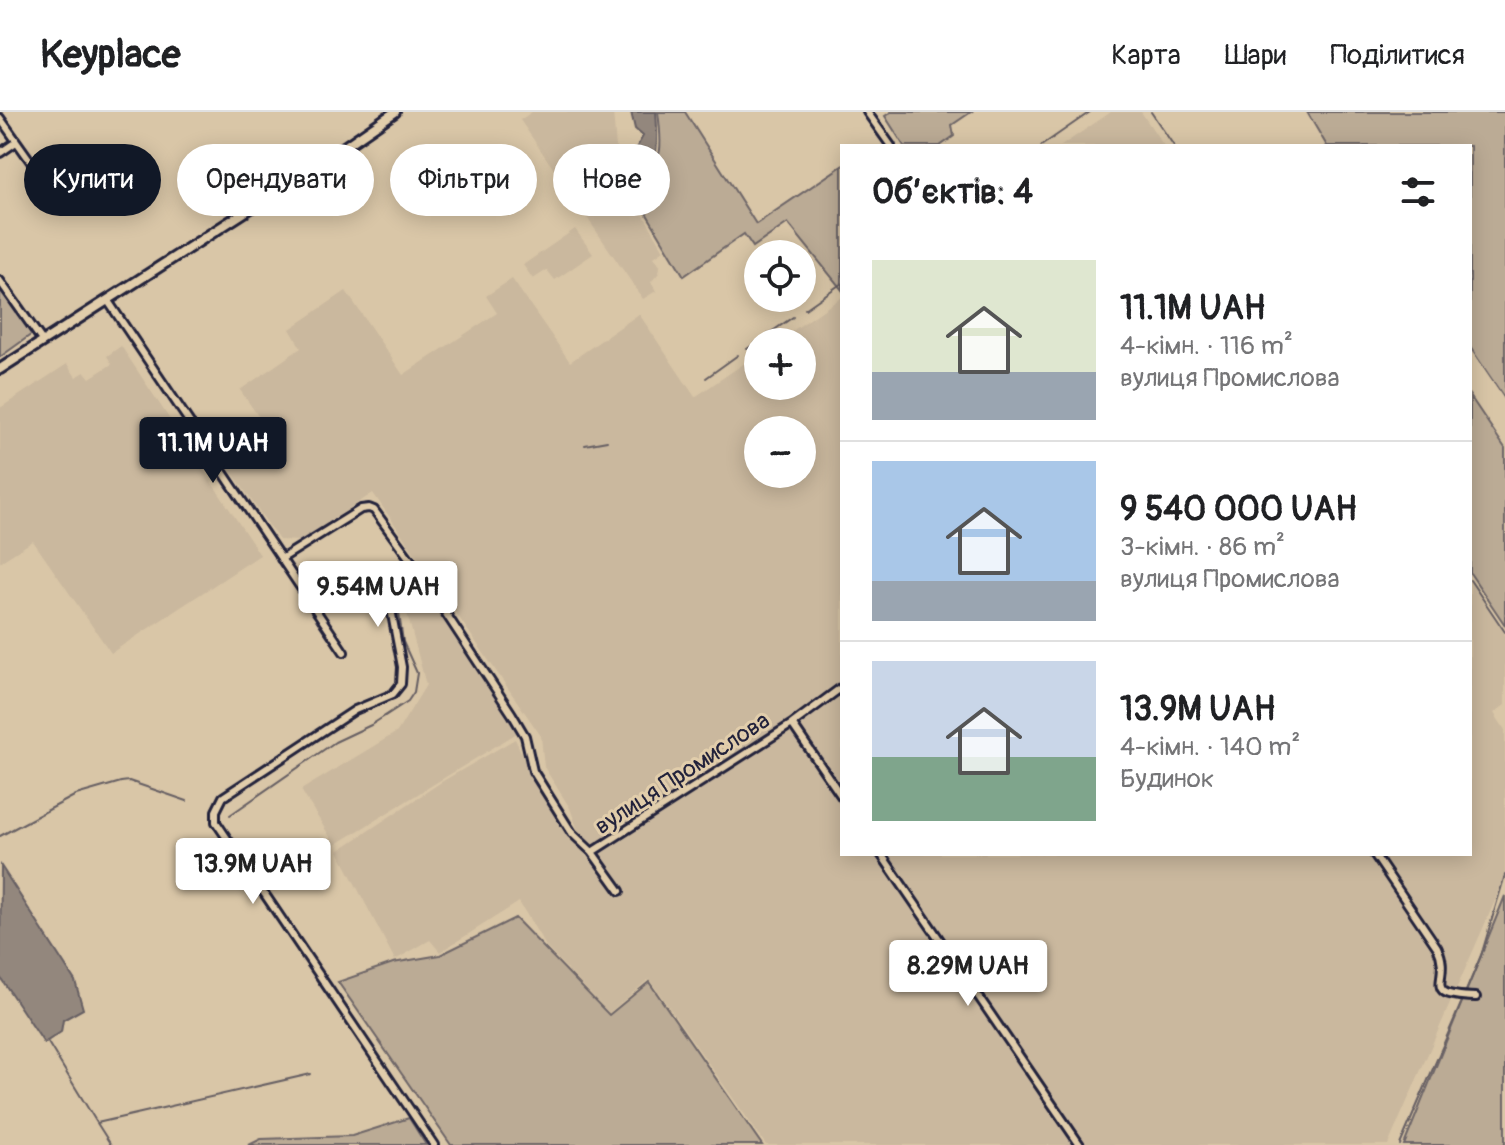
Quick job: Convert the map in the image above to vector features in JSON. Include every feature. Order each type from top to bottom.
[{"type":"main road","points":[[0,369],[318,165],[395,112]]},
{"type":"street","points":[[867,112],[890,144]]},
{"type":"street","points":[[0,118],[24,153]]},
{"type":"street","points":[[0,153],[16,142]]},
{"type":"street","points":[[0,281],[43,342]]},
{"type":"street","points":[[108,301],[344,652]]},
{"type":"street","name":"вулиця Промислова","points":[[281,559],[366,508],[376,512],[525,736],[533,771],[572,833],[592,852],[620,891]]},
{"type":"street","points":[[412,562],[391,579],[387,588],[402,667],[398,689],[384,699],[347,715],[223,797],[216,811],[216,822],[434,1145]]},
{"type":"street","name":"вулиця Промислова","points":[[592,852],[792,724],[840,688]]},
{"type":"street","name":"вулиця Промислова","points":[[792,724],[840,794]]},
{"type":"street","points":[[882,856],[1080,1145]]},
{"type":"street","points":[[1375,856],[1437,947],[1442,964],[1438,983],[1442,992],[1449,996],[1476,997]]},
{"type":"shaded area","points":[[532,112],[613,112],[616,144],[553,144],[553,168],[520,120]]},
{"type":"shaded area","points":[[631,112],[656,112],[656,144],[638,144],[643,136],[635,129]]},
{"type":"shaded area","points":[[658,112],[685,112],[756,224],[840,167],[840,288],[816,258],[816,240],[802,240],[788,223],[763,240],[748,240],[744,234],[684,276],[648,216],[670,216],[670,144],[661,144]]},
{"type":"shaded area","points":[[891,112],[971,112],[952,125],[954,136],[943,144],[903,144],[885,116]]},
{"type":"shaded area","points":[[1111,112],[1141,112],[1163,144],[1064,144]]},
{"type":"shaded area","points":[[1307,112],[1505,112],[1505,399],[1472,350],[1472,144],[1326,144]]},
{"type":"shaded area","points":[[586,216],[644,216],[664,250],[654,257],[660,266],[659,273],[651,282],[656,291],[643,299]]},
{"type":"shaded area","points":[[575,229],[593,254],[555,280],[547,270],[533,279],[523,265]]},
{"type":"shaded area","points":[[512,279],[570,362],[639,314],[695,397],[744,364],[744,400],[816,400],[816,328],[797,328],[840,298],[840,856],[1472,856],[1472,585],[1505,634],[1505,705],[1494,713],[1505,730],[1505,878],[1388,1145],[766,1145],[649,979],[609,1013],[547,948],[519,902],[440,952],[430,940],[395,960],[338,851],[443,781],[515,739],[533,777],[588,859],[570,808],[544,767],[541,736],[373,493],[300,541],[279,540],[224,461],[268,430],[240,390],[301,348],[290,329],[346,291],[403,375],[497,313],[486,296]]},
{"type":"shaded area","points":[[0,287],[32,334],[0,357]]},
{"type":"shaded area","points":[[121,346],[260,555],[111,653],[33,541],[0,562],[0,408],[67,364],[76,377],[85,372],[90,378],[112,364],[107,356]]},
{"type":"shaded area","points":[[1472,399],[1505,448],[1505,625],[1472,576]]},
{"type":"shaded area","points":[[419,581],[517,733],[335,845],[301,790],[397,732],[426,685],[403,598]]},
{"type":"shaded area","points":[[1,866],[75,981],[83,1009],[63,1020],[61,1032],[44,1043],[0,977]]},
{"type":"shaded area","points":[[1505,896],[1505,1145],[1404,1145]]},
{"type":"shaded area","points":[[515,918],[609,1015],[649,982],[762,1145],[451,1145],[338,982],[393,963],[440,955]]},
{"type":"shaded area","points":[[409,1118],[426,1145],[249,1145],[261,1139],[352,1136]]},
{"type":"waterway","points":[[1044,144],[1090,112]]},
{"type":"waterway","points":[[1151,112],[1173,144]]},
{"type":"waterway","points":[[816,301],[840,284]]},
{"type":"waterway","points":[[777,328],[793,317]]},
{"type":"waterway","points":[[706,378],[738,355]]},
{"type":"waterway","points":[[585,445],[607,441]]},
{"type":"waterway","points":[[230,815],[335,742],[371,725],[408,701],[414,692],[417,673],[403,642],[396,591],[400,581],[408,576]]},
{"type":"waterway","points":[[1472,583],[1505,632]]},
{"type":"waterway","points":[[0,836],[76,795],[121,782],[129,781],[187,801]]},
{"type":"waterway","points":[[1466,991],[1481,956],[1505,875]]},
{"type":"waterway","points":[[1400,1145],[1463,999]]},
{"type":"waterway","points":[[47,1041],[97,1123],[311,1074]]},
{"type":"waterway","points":[[97,1123],[111,1145]]}]
